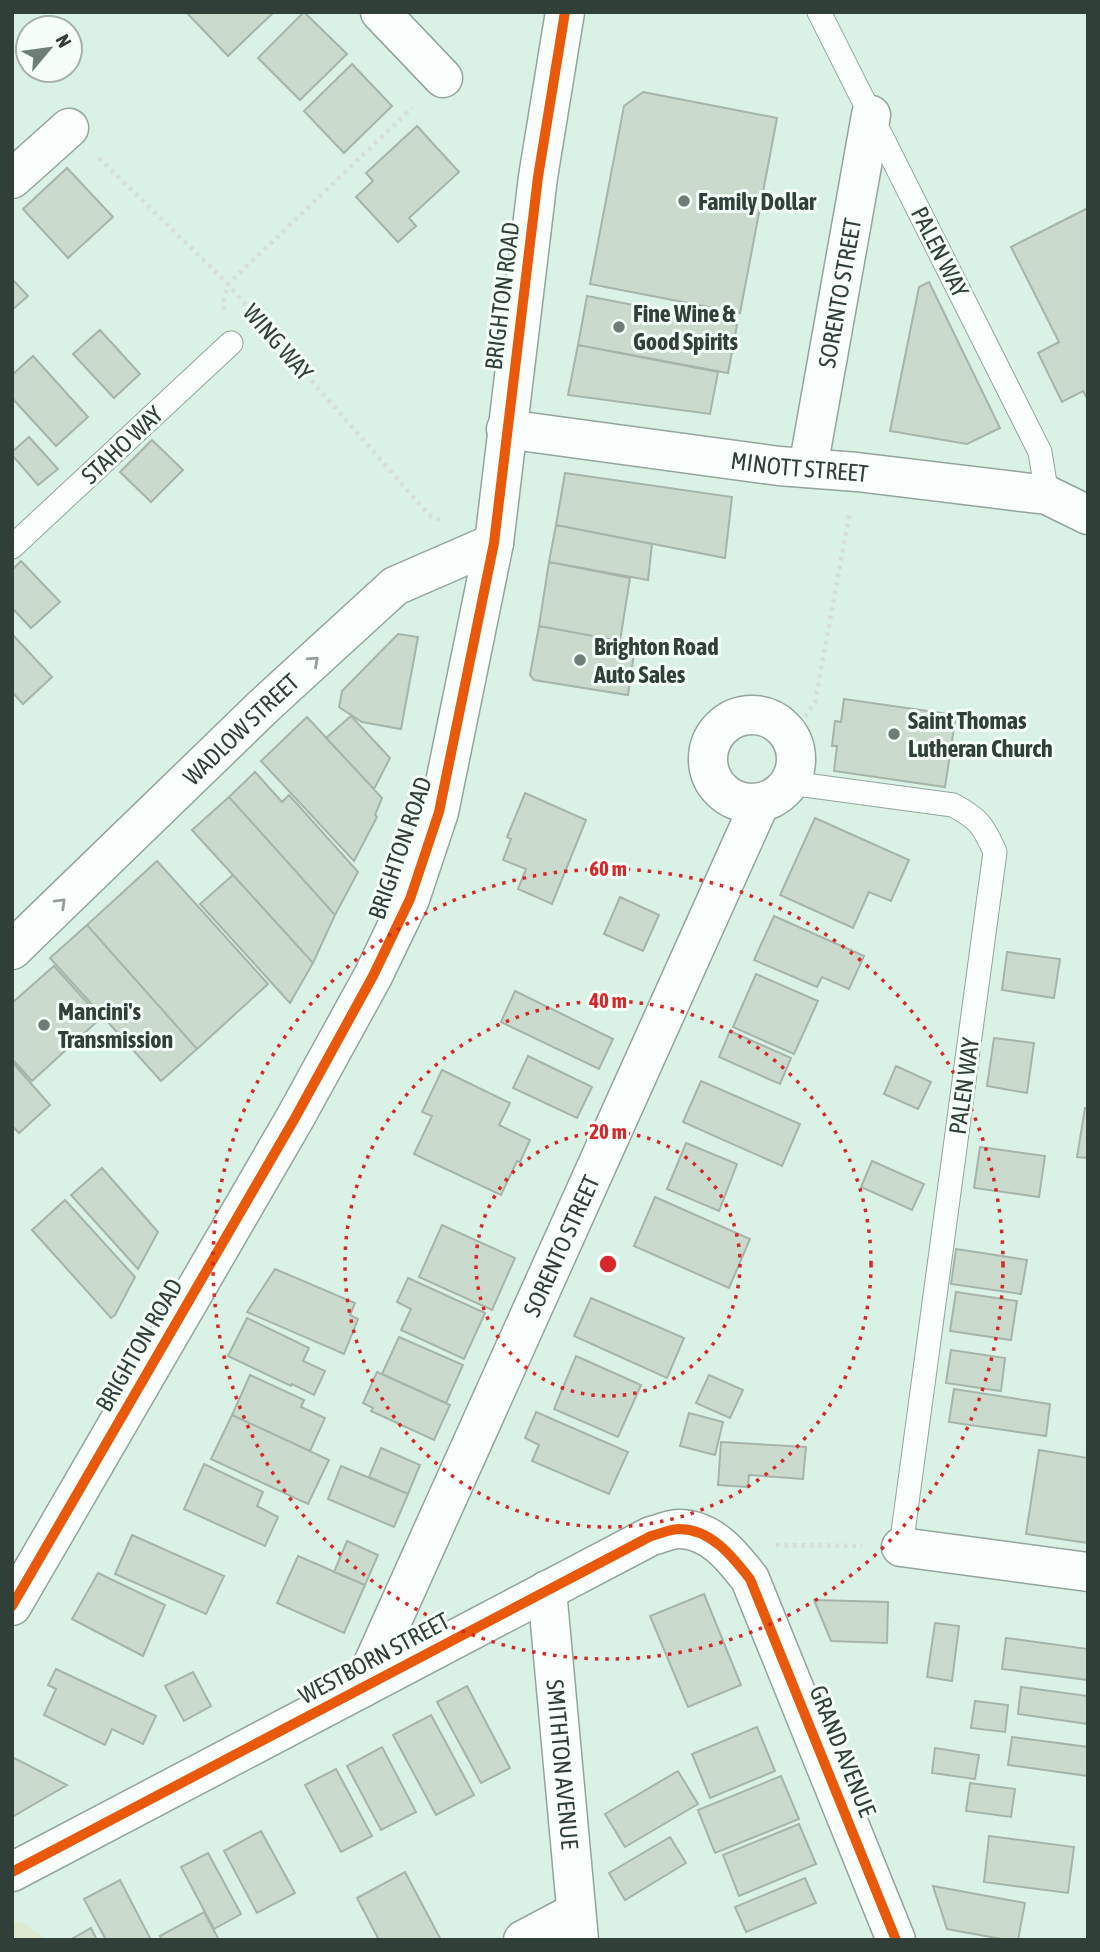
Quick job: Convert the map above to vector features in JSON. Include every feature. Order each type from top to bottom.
[{"type":"street","points":[[380,12],[443,78]]},
{"type":"street","name":"BRIGHTON ROAD","points":[[12,1606],[301,1106],[373,976],[410,899],[439,812],[494,542],[538,177],[565,12]]},
{"type":"street","name":"SORENTO STREET","points":[[808,468],[871,115]]},
{"type":"street","points":[[12,179],[68,128]]},
{"type":"street","name":"MINOTT STREET","points":[[506,429],[808,468],[1047,495],[1088,515]]},
{"type":"street","name":"WADLOW STREET","points":[[12,950],[265,705],[395,586],[494,542]]},
{"type":"street","points":[[775,793],[751,804],[736,801],[722,792],[713,780],[708,766],[708,750],[714,736],[724,724],[737,717],[753,715],[768,718],[782,726],[791,738]]},
{"type":"street","name":"SORENTO STREET","points":[[362,1688],[775,793],[795,769],[796,753],[791,738]]},
{"type":"street","name":"WESTBORN STREET","points":[[12,1872],[652,1535],[679,1529],[705,1535],[730,1553],[750,1579]]},
{"type":"street","points":[[901,1547],[1088,1572]]},
{"type":"street","name":"GRAND AVENUE","points":[[750,1579],[897,1940]]},
{"type":"street","name":"SMITHTON AVENUE","points":[[547,1591],[577,1926]]},
{"type":"street","points":[[523,1940],[577,1926]]},
{"type":"lane","name":"PALEN WAY","points":[[819,12],[1040,452],[1047,495]]},
{"type":"lane","name":"STAHO WAY","points":[[12,547],[231,344]]},
{"type":"lane","name":"PALEN WAY","points":[[775,793],[953,805],[973,816],[986,832],[995,852],[901,1547]]},
{"type":"path","points":[[228,284],[443,78]]},
{"type":"path","points":[[791,738],[815,702],[857,472]]},
{"type":"path","points":[[717,1544],[901,1547]]},
{"type":"green space","points":[[21,1921],[47,1940],[12,1940],[12,1924]]},
{"type":"building","points":[[274,12],[228,56],[188,14]]},
{"type":"building","points":[[304,12],[347,54],[300,100],[258,58]]},
{"type":"building","points":[[352,64],[392,106],[344,153],[304,111]]},
{"type":"building","name":"Family Dollar","points":[[643,92],[777,118],[740,313],[590,284],[624,106]]},
{"type":"building","points":[[417,126],[459,172],[409,218],[416,226],[398,242],[356,197],[373,181],[366,173]]},
{"type":"building","points":[[67,168],[113,217],[68,258],[23,209]]},
{"type":"building","points":[[1088,208],[1088,400],[1083,391],[1062,402],[1038,353],[1059,342],[1011,247]]},
{"type":"building","points":[[12,279],[28,296],[12,310]]},
{"type":"building","points":[[929,282],[1000,428],[967,444],[890,431],[919,287]]},
{"type":"building","points":[[587,296],[737,325],[728,373],[578,345]]},
{"type":"building","points":[[100,330],[140,374],[114,398],[73,354]]},
{"type":"building","points":[[578,345],[718,372],[710,414],[568,395]]},
{"type":"building","points":[[33,356],[88,417],[56,446],[12,398],[12,375]]},
{"type":"building","points":[[29,437],[58,469],[38,485],[12,455]]},
{"type":"building","points":[[152,440],[183,470],[151,502],[120,472]]},
{"type":"building","points":[[565,473],[732,497],[725,558],[556,525]]},
{"type":"building","points":[[556,525],[652,544],[648,580],[549,562]]},
{"type":"building","points":[[21,561],[60,602],[31,628],[12,608],[12,570]]},
{"type":"building","points":[[549,562],[630,578],[620,641],[539,626]]},
{"type":"building","points":[[539,626],[620,641],[618,650],[634,654],[628,695],[534,680],[530,675]]},
{"type":"building","points":[[12,634],[52,677],[23,704],[12,692]]},
{"type":"building","points":[[398,634],[418,637],[401,729],[362,722],[339,707],[342,691]]},
{"type":"building","name":"Saint Thomas Lutheran Church","points":[[844,699],[956,715],[945,787],[834,771],[837,746],[832,746],[835,721],[841,722]]},
{"type":"building","points":[[351,716],[390,758],[374,789],[326,738]]},
{"type":"building","points":[[307,717],[382,798],[375,815],[377,817],[354,861],[261,761]]},
{"type":"building","points":[[255,772],[282,802],[289,795],[358,872],[335,915],[229,797]]},
{"type":"building","points":[[525,793],[586,820],[552,904],[518,889],[526,869],[503,860],[511,839],[507,837]]},
{"type":"building","points":[[229,797],[335,915],[313,963],[192,830]]},
{"type":"building","points":[[815,818],[909,860],[891,901],[869,892],[853,928],[780,895]]},
{"type":"building","points":[[157,861],[268,984],[197,1049],[87,925]]},
{"type":"building","points":[[233,875],[313,963],[290,1003],[200,904]]},
{"type":"building","points":[[620,897],[659,915],[643,951],[604,934]]},
{"type":"building","points":[[774,916],[864,956],[849,989],[822,977],[817,987],[754,960]]},
{"type":"building","points":[[87,925],[197,1049],[161,1081],[50,958]]},
{"type":"building","points":[[1007,952],[1060,959],[1054,998],[1002,990]]},
{"type":"building","points":[[54,966],[101,1018],[32,1081],[12,1059],[12,1003]]},
{"type":"building","points":[[756,974],[818,1001],[794,1054],[733,1027]]},
{"type":"building","points":[[515,991],[613,1039],[599,1069],[501,1022]]},
{"type":"building","points":[[730,1031],[791,1058],[780,1084],[719,1057]]},
{"type":"building","points":[[994,1038],[1034,1043],[1027,1093],[987,1086]]},
{"type":"building","points":[[528,1056],[592,1087],[577,1118],[513,1088]]},
{"type":"building","points":[[12,1062],[50,1105],[19,1133],[12,1126]]},
{"type":"building","points":[[896,1066],[931,1082],[918,1109],[884,1094]]},
{"type":"building","points":[[442,1070],[510,1103],[499,1125],[530,1140],[501,1195],[414,1154],[432,1116],[422,1112]]},
{"type":"building","points":[[701,1081],[800,1124],[782,1166],[683,1122]]},
{"type":"building","points":[[1085,1108],[1088,1108],[1088,1158],[1077,1157]]},
{"type":"building","points":[[686,1143],[737,1164],[719,1211],[667,1189]]},
{"type":"building","points":[[980,1147],[1045,1156],[1039,1197],[974,1188]]},
{"type":"building","points":[[872,1161],[924,1184],[912,1210],[861,1187]]},
{"type":"building","points":[[102,1168],[158,1232],[138,1269],[71,1195]]},
{"type":"building","points":[[655,1197],[750,1239],[729,1288],[634,1246]]},
{"type":"building","points":[[65,1200],[135,1277],[111,1318],[32,1230]]},
{"type":"building","points":[[442,1225],[515,1258],[492,1310],[419,1277]]},
{"type":"building","points":[[956,1249],[1027,1260],[1021,1294],[951,1284]]},
{"type":"building","points":[[275,1269],[355,1303],[350,1315],[358,1319],[344,1354],[247,1312]]},
{"type":"building","points":[[408,1278],[485,1313],[464,1359],[401,1330],[411,1309],[397,1302]]},
{"type":"building","points":[[956,1292],[1017,1301],[1011,1340],[950,1331]]},
{"type":"building","points":[[591,1298],[684,1338],[667,1378],[574,1336]]},
{"type":"building","points":[[247,1318],[309,1348],[303,1361],[325,1371],[314,1395],[228,1356]]},
{"type":"building","points":[[399,1337],[463,1365],[446,1403],[382,1374]]},
{"type":"building","points":[[951,1350],[1005,1358],[1001,1391],[946,1383]]},
{"type":"building","points":[[576,1356],[641,1385],[618,1437],[554,1409]]},
{"type":"building","points":[[377,1372],[450,1405],[434,1440],[371,1411],[373,1408],[363,1403]]},
{"type":"building","points":[[250,1375],[304,1400],[301,1407],[325,1418],[310,1451],[232,1415]]},
{"type":"building","points":[[709,1375],[743,1390],[730,1418],[696,1403]]},
{"type":"building","points":[[954,1389],[1050,1404],[1046,1436],[949,1422]]},
{"type":"building","points":[[536,1412],[628,1452],[609,1494],[532,1461],[539,1445],[525,1438]]},
{"type":"building","points":[[689,1413],[723,1422],[715,1455],[680,1446]]},
{"type":"building","points":[[232,1415],[329,1460],[308,1504],[211,1459]]},
{"type":"building","points":[[721,1442],[806,1447],[803,1479],[749,1475],[748,1487],[718,1485]]},
{"type":"building","points":[[381,1448],[420,1465],[408,1494],[369,1477]]},
{"type":"building","points":[[1039,1450],[1088,1458],[1088,1543],[1026,1534]]},
{"type":"building","points":[[204,1464],[263,1492],[257,1506],[278,1517],[265,1546],[184,1509]]},
{"type":"building","points":[[341,1466],[408,1494],[394,1527],[328,1499]]},
{"type":"building","points":[[132,1535],[224,1576],[206,1614],[115,1574]]},
{"type":"building","points":[[347,1541],[378,1555],[365,1585],[334,1572]]},
{"type":"building","points":[[298,1556],[365,1585],[344,1633],[277,1603]]},
{"type":"building","points":[[98,1573],[165,1605],[143,1656],[72,1619]]},
{"type":"building","points":[[704,1594],[741,1685],[688,1707],[650,1616]]},
{"type":"building","points":[[814,1600],[888,1602],[887,1643],[831,1641]]},
{"type":"building","points":[[935,1623],[959,1626],[952,1681],[927,1677]]},
{"type":"building","points":[[1006,1638],[1088,1649],[1088,1680],[1002,1669]]},
{"type":"building","points":[[56,1669],[156,1716],[143,1744],[112,1729],[105,1745],[44,1715],[56,1689],[48,1685]]},
{"type":"building","points":[[193,1672],[211,1706],[184,1721],[165,1686]]},
{"type":"building","points":[[467,1686],[510,1768],[481,1783],[437,1702]]},
{"type":"building","points":[[1021,1687],[1088,1696],[1088,1724],[1018,1714]]},
{"type":"building","points":[[975,1701],[1008,1705],[1005,1732],[971,1728]]},
{"type":"building","points":[[431,1715],[474,1795],[436,1815],[393,1735]]},
{"type":"building","points":[[757,1727],[775,1771],[710,1798],[692,1754]]},
{"type":"building","points":[[1012,1737],[1088,1747],[1088,1776],[1008,1765]]},
{"type":"building","points":[[382,1747],[416,1812],[381,1830],[347,1766]]},
{"type":"building","points":[[935,1748],[979,1755],[975,1779],[932,1773]]},
{"type":"building","points":[[12,1757],[67,1785],[12,1817]]},
{"type":"building","points":[[336,1769],[372,1836],[341,1852],[305,1785]]},
{"type":"building","points":[[678,1771],[698,1804],[625,1847],[605,1814]]},
{"type":"building","points":[[781,1776],[799,1819],[715,1853],[698,1810]]},
{"type":"building","points":[[970,1783],[1015,1789],[1011,1817],[966,1811]]},
{"type":"building","points":[[799,1824],[816,1864],[739,1896],[723,1855]]},
{"type":"building","points":[[261,1831],[295,1893],[257,1913],[224,1851]]},
{"type":"building","points":[[989,1836],[1074,1847],[1068,1893],[984,1882]]},
{"type":"building","points":[[670,1837],[686,1863],[625,1900],[609,1873]]},
{"type":"building","points":[[208,1853],[241,1914],[214,1929],[181,1867]]},
{"type":"building","points":[[405,1872],[441,1940],[379,1940],[357,1898]]},
{"type":"building","points":[[805,1878],[816,1903],[746,1932],[735,1907]]},
{"type":"building","points":[[120,1880],[151,1940],[106,1940],[84,1899]]},
{"type":"building","points":[[933,1886],[1025,1903],[1018,1940],[947,1929]]},
{"type":"building","points":[[204,1912],[219,1940],[162,1940],[160,1936]]},
{"type":"building","points":[[91,1928],[97,1940],[70,1940]]},
{"type":"cycle path","points":[[12,1606],[295,1118],[373,976],[410,899],[439,812],[494,543],[538,177],[565,12]]},
{"type":"cycle path","points":[[12,1872],[651,1536],[679,1529],[701,1534],[720,1545],[750,1579],[896,1940]]},
{"type":"place","name":"Family Dollar","points":[[684,201]]},
{"type":"place","name":"Fine Wine & Good Spirits","points":[[619,327]]},
{"type":"place","name":"Brighton Road Auto Sales","points":[[580,660]]},
{"type":"place","name":"Saint Thomas Lutheran Church","points":[[894,734]]},
{"type":"place","name":"Mancini's Transmission","points":[[44,1025]]}]
